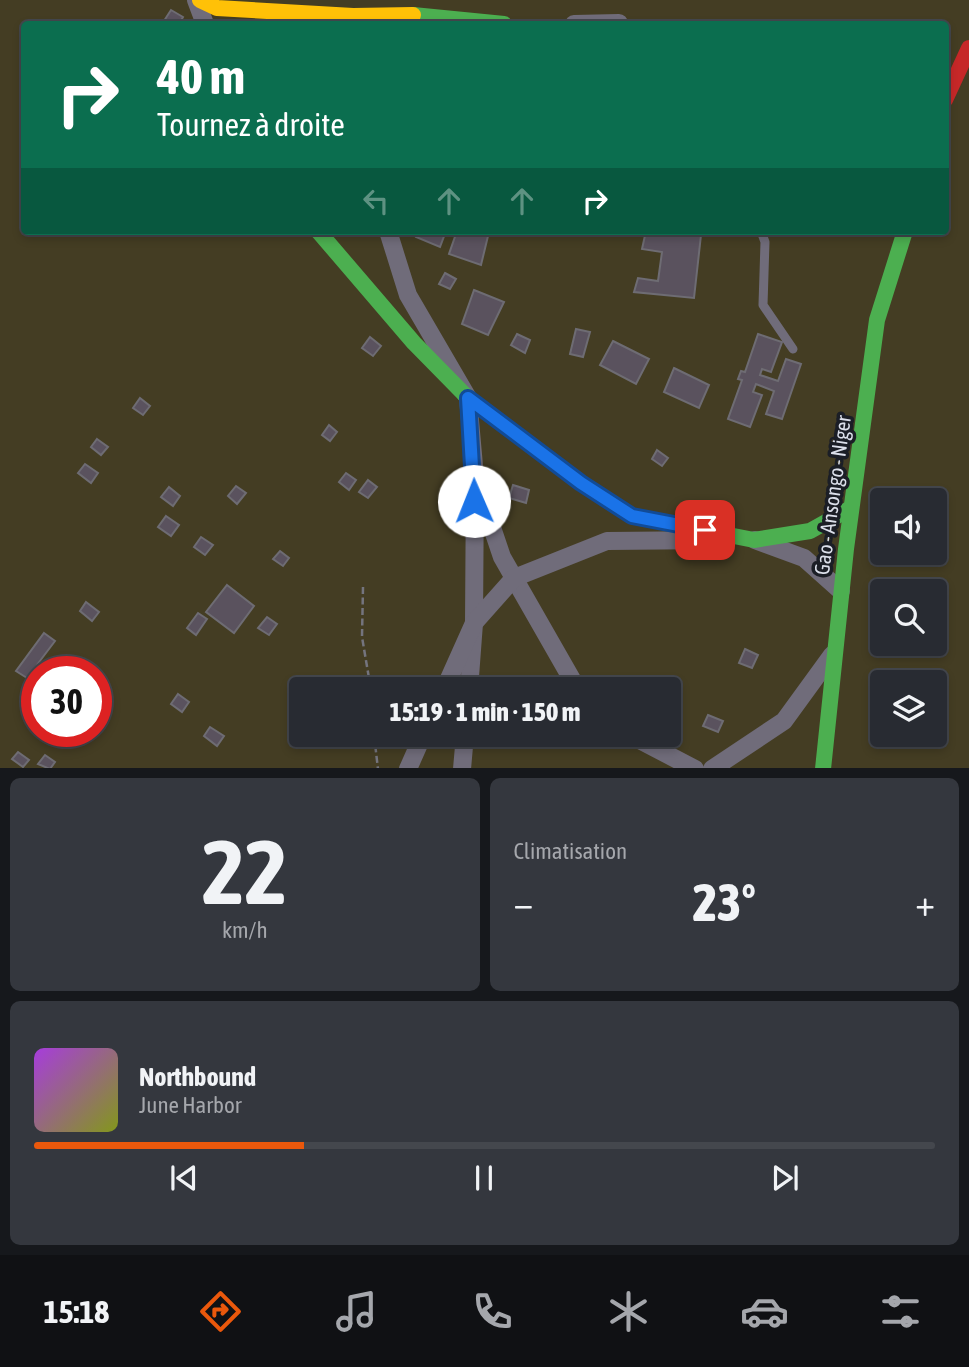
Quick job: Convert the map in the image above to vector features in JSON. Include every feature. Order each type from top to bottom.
[{"type":"street","points":[[198,0],[217,8],[353,16],[414,13],[480,21]]},
{"type":"street","points":[[198,0],[204,21]]},
{"type":"street","points":[[949,90],[969,48]]},
{"type":"street","points":[[321,235],[414,343],[468,398],[581,483],[632,516],[754,540],[804,558],[841,591]]},
{"type":"street","points":[[389,235],[408,295],[468,398],[475,477],[474,623],[469,677]]},
{"type":"street","name":"Gao - Ansongo - Niger","points":[[823,768],[851,508],[877,320],[904,235]]},
{"type":"street","points":[[475,477],[502,557],[571,677]]},
{"type":"street","points":[[450,677],[474,623],[514,578],[607,541],[754,540],[810,531],[851,508]]},
{"type":"street","points":[[712,768],[784,721],[835,650]]},
{"type":"street","points":[[408,768],[418,747]]},
{"type":"street","points":[[462,768],[464,747]]},
{"type":"street","points":[[654,747],[695,768]]},
{"type":"lane","points":[[762,235],[765,242],[764,305],[793,348]]},
{"type":"path","points":[[363,587],[362,637],[369,677]]},
{"type":"path","points":[[375,747],[378,768]]},
{"type":"sand","points":[[0,0],[969,0],[969,768],[0,768]]},
{"type":"building","points":[[171,10],[183,17],[181,21],[164,21]]},
{"type":"building","points":[[417,235],[444,235],[440,247]]},
{"type":"building","points":[[456,235],[488,236],[481,265],[449,254]]},
{"type":"building","points":[[645,235],[701,235],[694,298],[634,292],[638,278],[658,281],[662,252],[642,249]]},
{"type":"building","points":[[445,273],[456,279],[450,289],[439,284]]},
{"type":"building","points":[[474,290],[504,302],[488,335],[462,324]]},
{"type":"building","points":[[576,329],[590,332],[583,357],[570,354]]},
{"type":"building","points":[[517,334],[530,340],[525,353],[511,345]]},
{"type":"building","points":[[758,334],[782,342],[771,372],[762,369],[760,375],[778,381],[786,359],[801,364],[782,419],[766,414],[774,391],[756,384],[753,392],[762,395],[750,427],[728,419],[742,380],[738,379],[741,371],[745,372]]},
{"type":"building","points":[[370,337],[381,346],[373,356],[362,348]]},
{"type":"building","points":[[613,341],[649,359],[636,384],[600,365]]},
{"type":"building","points":[[674,368],[709,385],[699,408],[664,392]]},
{"type":"building","points":[[140,398],[150,406],[143,415],[133,408]]},
{"type":"building","points":[[329,425],[337,432],[330,441],[322,435]]},
{"type":"building","points":[[97,439],[108,447],[101,455],[91,447]]},
{"type":"building","points":[[657,450],[668,458],[662,466],[652,459]]},
{"type":"building","points":[[85,464],[98,473],[91,483],[78,473]]},
{"type":"building","points":[[346,473],[356,480],[349,490],[339,482]]},
{"type":"building","points":[[368,480],[377,487],[368,498],[359,492]]},
{"type":"building","points":[[513,485],[529,490],[526,503],[509,498]]},
{"type":"building","points":[[236,486],[246,493],[237,504],[228,496]]},
{"type":"building","points":[[169,487],[180,496],[173,506],[161,497]]},
{"type":"building","points":[[166,516],[179,525],[171,536],[158,527]]},
{"type":"building","points":[[201,537],[213,545],[205,555],[194,547]]},
{"type":"building","points":[[280,551],[289,558],[283,566],[273,559]]},
{"type":"building","points":[[227,585],[254,606],[234,633],[206,612]]},
{"type":"building","points":[[86,602],[99,612],[92,621],[80,611]]},
{"type":"building","points":[[198,613],[207,619],[196,635],[187,628]]},
{"type":"building","points":[[267,617],[277,624],[269,635],[258,628]]},
{"type":"building","points":[[44,633],[55,641],[44,656],[27,656]]},
{"type":"building","points":[[745,649],[758,655],[752,668],[739,663]]},
{"type":"building","points":[[178,694],[189,702],[182,712],[171,704]]},
{"type":"building","points":[[708,715],[723,721],[718,732],[703,726]]},
{"type":"building","points":[[210,727],[224,736],[217,746],[204,736]]},
{"type":"building","points":[[18,752],[29,760],[23,767],[12,759]]},
{"type":"building","points":[[45,755],[55,762],[51,768],[38,764]]},
{"type":"traffic: fast","points":[[413,15],[474,21]]},
{"type":"traffic: fast","points":[[321,235],[414,343],[468,398],[581,483],[632,516],[754,540],[810,531],[851,508]]},
{"type":"traffic: fast","points":[[823,768],[846,549],[877,320],[904,235]]},
{"type":"traffic: slow","points":[[200,0],[217,8],[353,16],[413,15]]},
{"type":"traffic: jam","points":[[949,91],[969,48]]},
{"type":"route","points":[[474,501],[475,477],[468,398],[581,483],[632,516],[705,530]]}]
